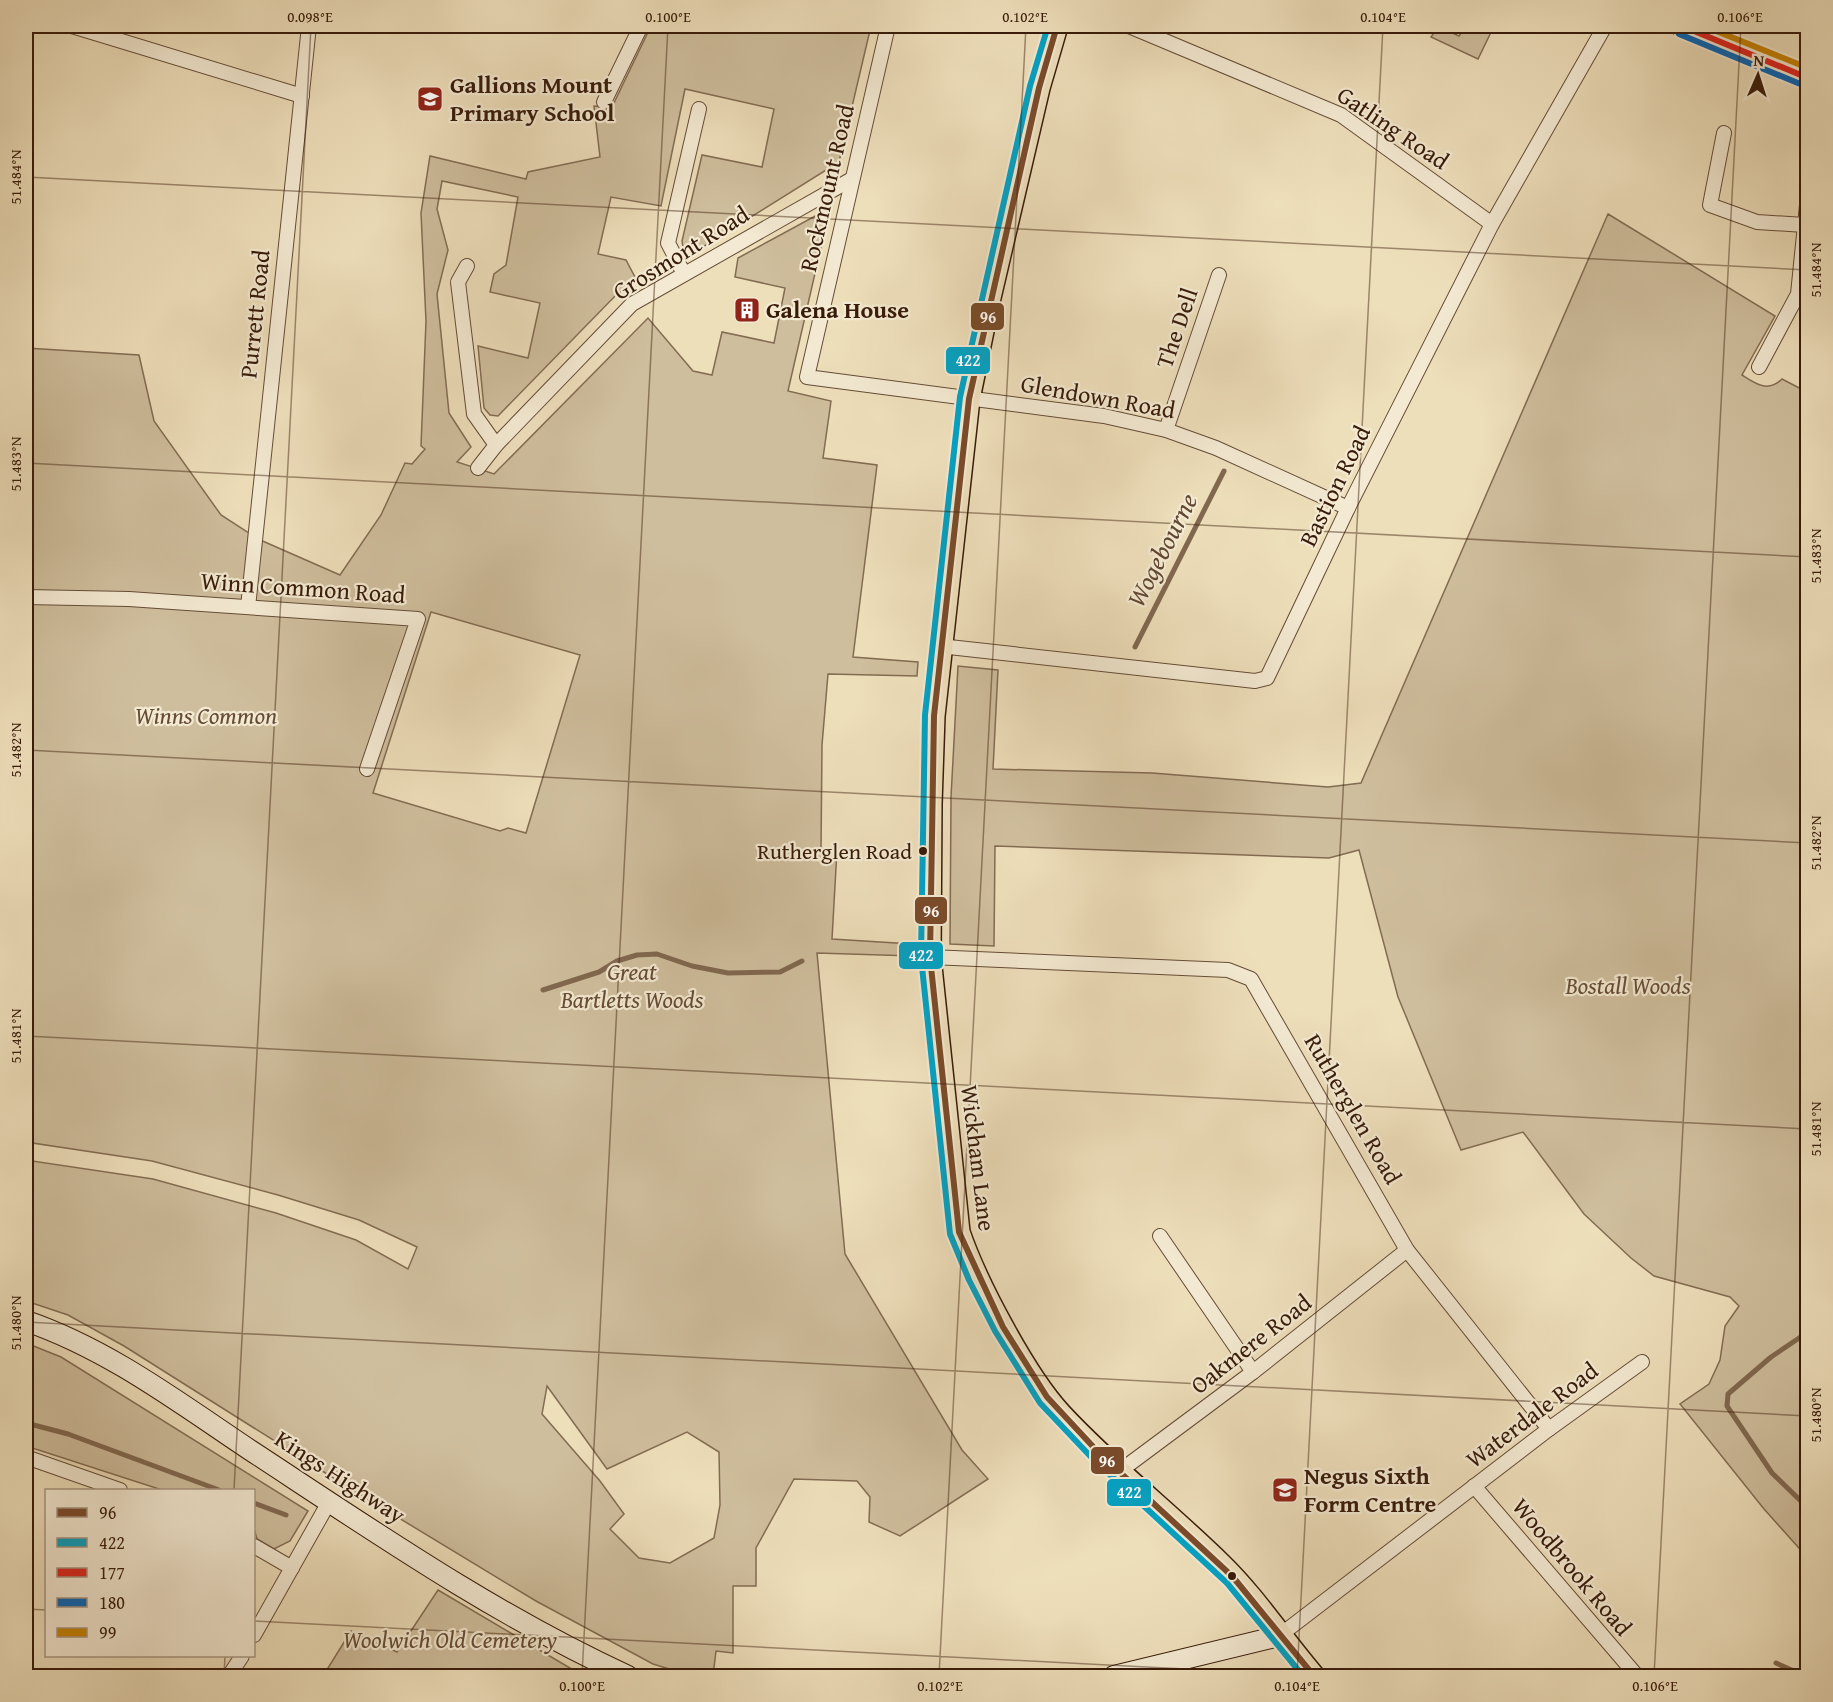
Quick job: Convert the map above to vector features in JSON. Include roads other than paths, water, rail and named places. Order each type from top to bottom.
[{"type":"main road","name":"Wickham Lane","points":[[1057,26],[1039,88],[969,399],[940,646],[931,804],[930,957],[959,1232],[968,1259],[1040,1385],[1060,1413],[1222,1565],[1314,1677]]},
{"type":"main road","points":[[1682,26],[1808,78]]},
{"type":"street","points":[[72,26],[302,96]]},
{"type":"street","name":"Purrett Road","points":[[248,607],[309,26]]},
{"type":"street","points":[[604,102],[641,26]]},
{"type":"street","name":"Rockmount Road","points":[[888,26],[807,378],[969,399]]},
{"type":"street","name":"Gatling Road","points":[[1129,26],[1341,115],[1492,224]]},
{"type":"street","name":"Bastion Road","points":[[940,646],[1255,681],[1267,678],[1274,669],[1348,508],[1492,224],[1605,26]]},
{"type":"street","points":[[684,274],[668,243],[699,109]]},
{"type":"street","points":[[1724,133],[1710,206],[1757,222],[1805,225]]},
{"type":"street","name":"Grosmont Road","points":[[478,468],[496,445],[632,304],[852,179]]},
{"type":"street","points":[[1759,367],[1798,294],[1808,195]]},
{"type":"street","points":[[467,266],[458,282],[474,414],[496,445]]},
{"type":"street","name":"The Dell","points":[[1166,430],[1219,275]]},
{"type":"street","name":"Glendown Road","points":[[969,399],[1104,416],[1166,430],[1216,448],[1348,508]]},
{"type":"street","name":"Winn Common Road","points":[[26,597],[119,599],[418,618],[367,769]]},
{"type":"street","name":"Rutherglen Road","points":[[930,957],[1227,970],[1251,979],[1407,1250],[1549,1429]]},
{"type":"street","points":[[1160,1236],[1253,1372]]},
{"type":"street","name":"Oakmere Road","points":[[1120,1471],[1253,1372],[1407,1250]]},
{"type":"street","name":"Kings Highway","points":[[26,1321],[74,1340],[131,1372],[329,1502],[516,1618],[589,1659],[628,1677]]},
{"type":"street","name":"Waterdale Road","points":[[1279,1636],[1549,1429],[1642,1362]]},
{"type":"street","points":[[26,1457],[114,1489]]},
{"type":"street","name":"Woodbrook Road","points":[[1474,1486],[1637,1677]]},
{"type":"street","points":[[255,1633],[329,1502]]},
{"type":"street","points":[[255,1547],[292,1568]]},
{"type":"street","points":[[1114,1677],[1279,1636]]},
{"type":"street","points":[[230,1677],[241,1657]]},
{"type":"waterway","name":"Wogebourne","points":[[1135,647],[1224,471]]},
{"type":"waterway","points":[[543,990],[599,972],[617,961],[637,955],[657,954],[692,966],[728,973],[780,972],[802,961]]},
{"type":"waterway","points":[[1808,1332],[1771,1357],[1728,1394],[1727,1406],[1772,1473],[1808,1508]]},
{"type":"waterway","points":[[26,1423],[68,1434],[216,1489]]},
{"type":"waterway","points":[[255,1503],[286,1515]]},
{"type":"waterway","name":"Wogebourne","points":[[1776,1663],[1805,1676]]},
{"type":"place","name":"Gallions Mount Primary School","points":[[430,99]]},
{"type":"place","name":"Galena House","points":[[747,310]]},
{"type":"place","name":"Rutherglen Road","points":[[923,851]]},
{"type":"place","name":"Negus Sixth Form Centre","points":[[1285,1490]]},
{"type":"park label","name":"Winns Common","points":[[206,716]]},
{"type":"park label","name":"Great Bartletts Woods","points":[[632,986]]},
{"type":"park label","name":"Bostall Woods","points":[[1628,986]]},
{"type":"park label","name":"Woolwich Old Cemetery","points":[[450,1640]]}]
